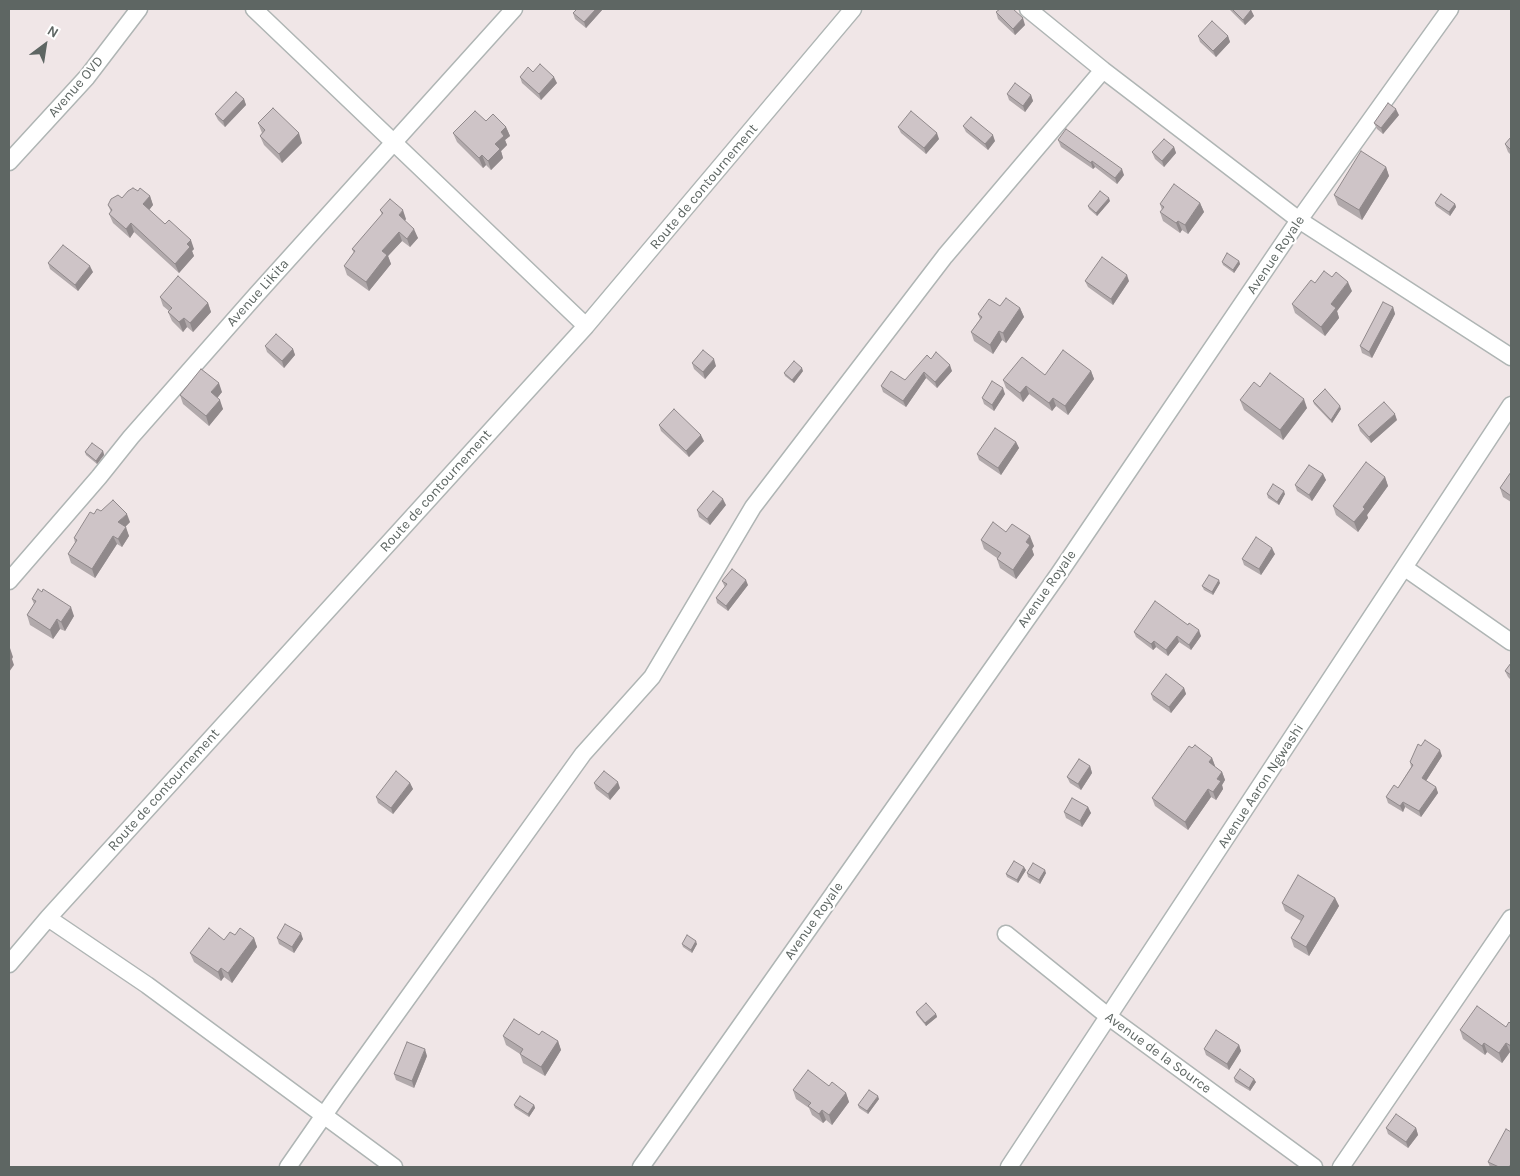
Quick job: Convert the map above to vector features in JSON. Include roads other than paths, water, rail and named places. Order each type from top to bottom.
[{"type":"street","name":"Avenue OVD","points":[[9,162],[87,77],[139,9]]},
{"type":"street","points":[[254,9],[586,326]]},
{"type":"street","name":"Avenue Likita","points":[[9,581],[94,483],[143,422],[256,294],[394,144],[514,9]]},
{"type":"street","name":"Route de contournement","points":[[9,964],[48,918],[586,326],[854,9]]},
{"type":"street","points":[[1028,9],[1103,70],[1299,220],[1511,357]]},
{"type":"street","name":"Avenue Royale","points":[[640,1167],[1058,575],[1299,220],[1450,9]]},
{"type":"street","points":[[288,1167],[583,754],[652,677],[753,507],[945,256],[1103,70]]},
{"type":"street","name":"Avenue Aaron Ngwashi","points":[[1009,1167],[1511,405]]},
{"type":"street","points":[[1405,568],[1511,642]]},
{"type":"street","points":[[48,918],[147,985],[394,1167]]},
{"type":"street","points":[[1341,1167],[1511,918]]},
{"type":"street","name":"Avenue de la Source","points":[[1006,934],[1109,1017],[1314,1167]]}]
